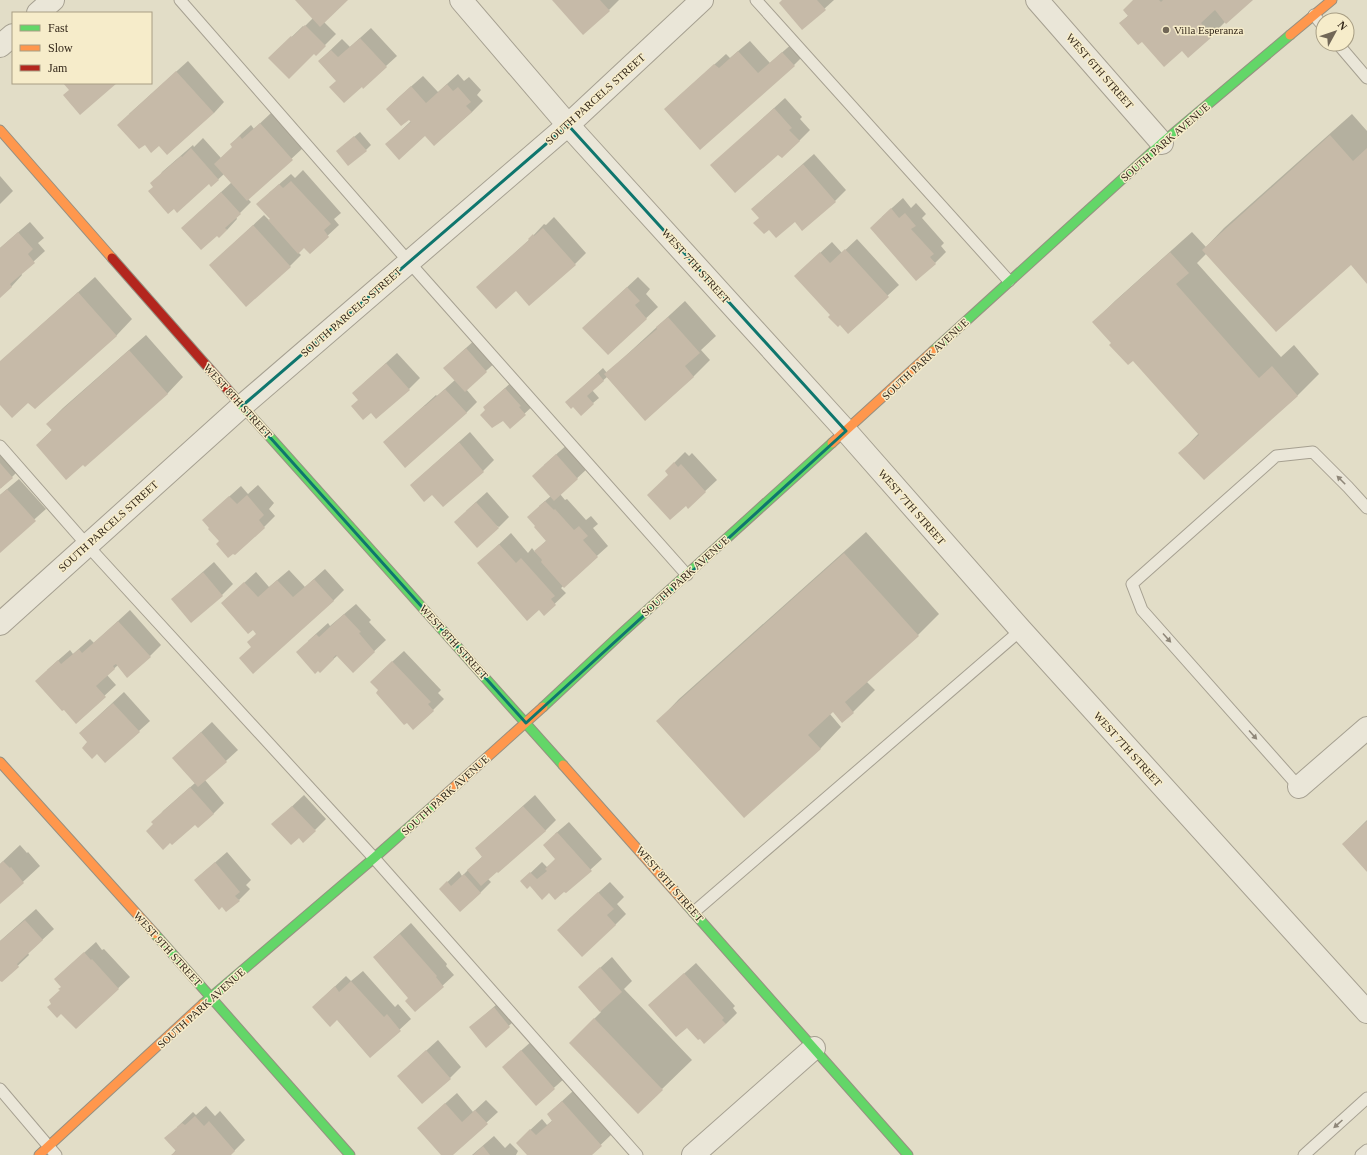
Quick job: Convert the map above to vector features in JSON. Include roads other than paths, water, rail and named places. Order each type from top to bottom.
[{"type":"street","points":[[39,12],[52,0]]},
{"type":"street","name":"WEST 7TH STREET","points":[[461,0],[568,125],[846,431],[1020,630],[1367,1012]]},
{"type":"street","name":"SOUTH PARCELS STREET","points":[[0,624],[242,406],[568,125],[702,0]]},
{"type":"street","name":"WEST 6TH STREET","points":[[1037,0],[1162,143]]},
{"type":"street","name":"SOUTH PARK AVENUE","points":[[40,1155],[53,1151],[211,997],[374,858],[526,722],[1162,143],[1332,0]]},
{"type":"street","points":[[0,46],[12,36]]},
{"type":"street","name":"WEST 8TH STREET","points":[[0,130],[242,406],[526,722],[908,1155]]},
{"type":"street","points":[[1299,787],[1367,728]]},
{"type":"street","name":"WEST 9TH STREET","points":[[0,762],[211,997],[350,1155]]},
{"type":"street","points":[[693,1155],[814,1048]]},
{"type":"lane","points":[[180,0],[408,262],[686,575]]},
{"type":"lane","points":[[756,0],[1009,281]]},
{"type":"lane","points":[[1345,52],[1367,78]]},
{"type":"lane","points":[[0,446],[87,545],[374,858],[638,1155]]},
{"type":"lane","points":[[1299,787],[1141,609],[1132,584],[1276,456],[1313,452],[1367,508]]},
{"type":"lane","points":[[694,912],[1020,630]]},
{"type":"lane","points":[[0,1089],[53,1151]]},
{"type":"lane","points":[[1304,1155],[1367,1098]]},
{"type":"lane","points":[[1361,1155],[1367,1150]]},
{"type":"place","name":"Villa Esperanza","points":[[1166,30]]}]
